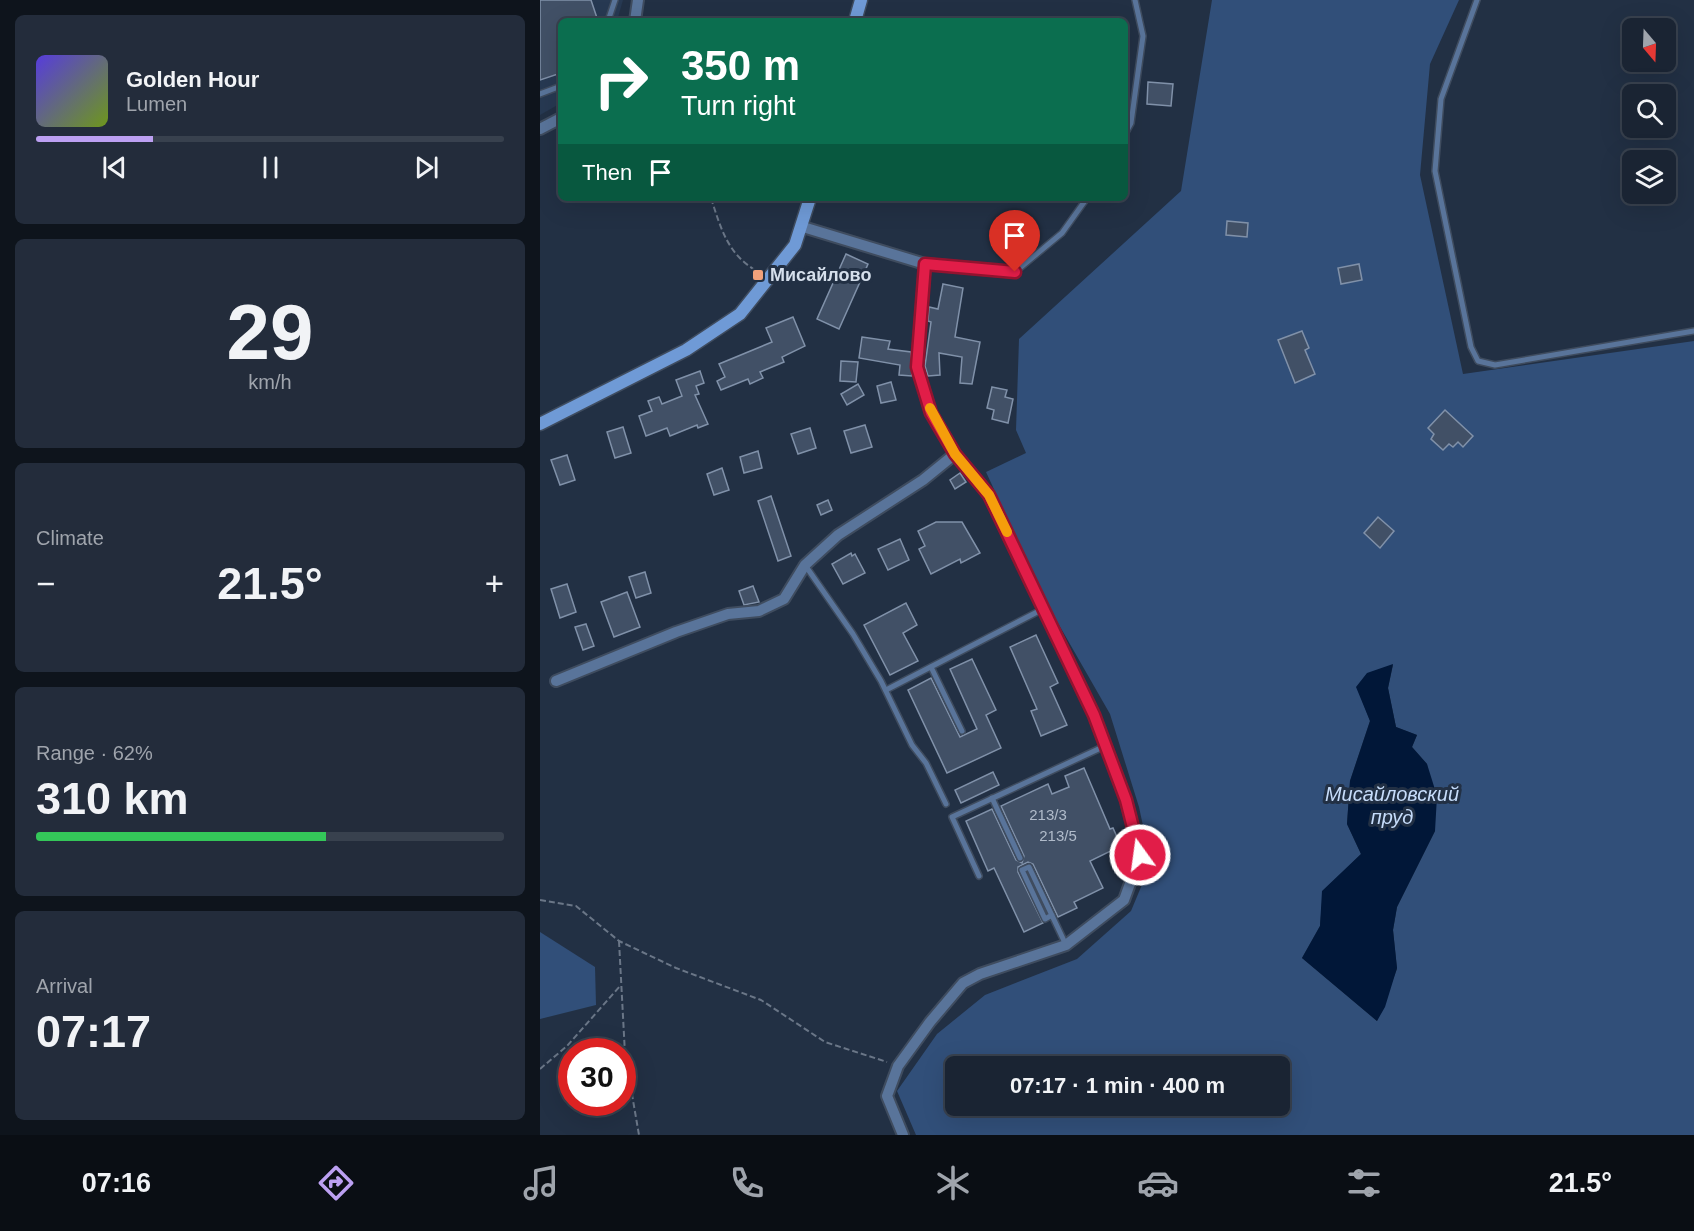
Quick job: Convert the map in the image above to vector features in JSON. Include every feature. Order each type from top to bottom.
[{"type":"main road","points":[[856,18],[861,0]]},
{"type":"main road","points":[[540,424],[686,350],[740,314],[786,258],[803,227],[809,201]]},
{"type":"street","points":[[635,18],[638,0]]},
{"type":"street","points":[[540,129],[558,120]]},
{"type":"street","points":[[803,227],[925,264],[1015,272]]},
{"type":"street","points":[[903,1135],[887,1096],[898,1066],[930,1022],[963,983],[980,974],[1066,945],[1124,900],[1140,855],[1126,800],[1106,746],[1043,609],[989,495],[955,454],[931,413],[917,367],[925,264]]},
{"type":"street","points":[[556,681],[717,617],[759,611],[784,599],[806,565],[838,535],[923,480],[955,454]]},
{"type":"lane","points":[[609,18],[615,0]]},
{"type":"lane","points":[[1128,128],[1131,123],[1143,36],[1135,0]]},
{"type":"lane","points":[[1477,0],[1442,99],[1435,171],[1470,347],[1478,361],[1495,364],[1694,331]]},
{"type":"lane","points":[[540,94],[558,87]]},
{"type":"lane","points":[[1015,272],[1062,233],[1085,201]]},
{"type":"lane","points":[[806,565],[853,634],[886,690],[912,745],[926,763],[946,804]]},
{"type":"lane","points":[[886,690],[1043,609]]},
{"type":"lane","points":[[931,667],[962,731]]},
{"type":"lane","points":[[979,876],[952,817],[1106,746]]},
{"type":"lane","points":[[992,798],[1020,858]]},
{"type":"lane","points":[[1052,915],[1045,919],[1023,870],[1029,867],[1052,915],[1066,945]]},
{"type":"path","points":[[712,201],[726,242],[736,256],[757,271],[766,266]]},
{"type":"path","points":[[540,900],[576,906],[619,941],[676,968],[761,1000],[825,1042],[898,1066]]},
{"type":"path","points":[[619,941],[626,1054],[639,1135]]},
{"type":"path","points":[[540,1069],[567,1046],[621,985]]},
{"type":"shaded area","points":[[540,0],[623,0],[618,18],[558,18],[558,105],[540,115]]},
{"type":"shaded area","points":[[1212,0],[1459,0],[1430,64],[1420,175],[1463,374],[1694,341],[1694,1135],[916,1135],[897,1091],[937,1034],[985,995],[1077,959],[1131,911],[1151,863],[1139,807],[1110,714],[1047,604],[986,472],[1026,453],[1016,430],[1019,339],[1181,191]],"holes":[[[1393,665],[1388,688],[1396,727],[1417,735],[1412,747],[1427,764],[1435,831],[1397,907],[1393,930],[1397,969],[1377,1021],[1302,958],[1320,926],[1323,891],[1361,854],[1347,824],[1350,781],[1370,721],[1357,687]]]},
{"type":"shaded area","points":[[540,932],[595,967],[596,1005],[540,1019]]},
{"type":"water","name":"Мисайловский пруд","points":[[1393,664],[1388,688],[1396,727],[1417,735],[1412,747],[1427,764],[1437,796],[1435,831],[1397,907],[1393,930],[1397,968],[1385,1007],[1377,1021],[1302,958],[1320,926],[1322,891],[1361,854],[1347,824],[1350,781],[1370,721],[1356,687],[1367,673]]},
{"type":"building","points":[[540,0],[591,0],[597,18],[558,18],[558,74],[540,80]]},
{"type":"building","points":[[1148,82],[1173,84],[1171,106],[1147,104]]},
{"type":"building","points":[[1227,221],[1248,223],[1247,237],[1226,235]]},
{"type":"building","points":[[846,254],[868,264],[839,329],[817,319]]},
{"type":"building","points":[[1359,264],[1362,280],[1341,284],[1338,268]]},
{"type":"building","points":[[943,284],[963,288],[955,337],[980,342],[972,384],[960,383],[962,357],[939,353],[940,375],[928,376],[925,366],[931,322],[928,321],[929,307],[938,309]]},
{"type":"building","points":[[793,317],[805,346],[782,357],[784,362],[760,372],[763,378],[750,384],[748,379],[721,390],[717,381],[725,377],[719,364],[772,342],[766,328]]},
{"type":"building","points":[[1302,331],[1309,348],[1305,350],[1315,374],[1295,383],[1278,340]]},
{"type":"building","points":[[862,337],[890,341],[888,349],[911,352],[912,376],[899,375],[900,365],[859,358]]},
{"type":"building","points":[[841,361],[858,362],[856,382],[840,381]]},
{"type":"building","points":[[700,371],[704,383],[696,386],[699,394],[695,395],[708,424],[698,428],[697,425],[670,436],[667,428],[646,436],[639,416],[652,411],[648,401],[659,397],[662,404],[682,396],[676,380]]},
{"type":"building","points":[[891,382],[896,400],[881,403],[877,386]]},
{"type":"building","points":[[858,384],[864,395],[847,405],[841,394]]},
{"type":"building","points":[[992,387],[1007,390],[1005,397],[1013,399],[1008,423],[992,419],[994,410],[987,408]]},
{"type":"building","points":[[1445,410],[1473,436],[1463,447],[1458,442],[1453,447],[1449,444],[1443,450],[1431,439],[1434,434],[1428,428]]},
{"type":"building","points":[[865,425],[872,447],[851,453],[844,431]]},
{"type":"building","points":[[623,427],[631,453],[615,458],[607,432]]},
{"type":"building","points":[[810,428],[816,448],[798,454],[791,434]]},
{"type":"building","points":[[758,451],[762,468],[744,473],[740,457]]},
{"type":"building","points":[[567,455],[575,480],[560,485],[551,460]]},
{"type":"building","points":[[722,468],[729,490],[714,495],[707,474]]},
{"type":"building","points":[[960,473],[966,482],[955,489],[950,480]]},
{"type":"building","points":[[771,496],[791,556],[778,561],[758,501]]},
{"type":"building","points":[[828,500],[832,510],[821,515],[817,505]]},
{"type":"building","points":[[1378,517],[1394,531],[1380,548],[1364,533]]},
{"type":"building","points":[[936,522],[962,522],[980,553],[961,563],[960,559],[931,574],[919,549],[925,546],[918,531]]},
{"type":"building","points":[[900,539],[909,560],[888,570],[878,549]]},
{"type":"building","points":[[851,553],[852,556],[855,554],[865,573],[843,584],[832,564]]},
{"type":"building","points":[[645,572],[651,593],[636,598],[629,577]]},
{"type":"building","points":[[567,584],[576,612],[560,618],[551,589]]},
{"type":"building","points":[[753,586],[759,602],[744,605],[739,591]]},
{"type":"building","points":[[627,592],[640,627],[614,637],[601,602]]},
{"type":"building","points":[[906,603],[917,625],[903,633],[918,661],[890,675],[864,625]]},
{"type":"building","points":[[586,624],[594,646],[583,650],[575,627]]},
{"type":"building","points":[[1036,635],[1058,683],[1050,687],[1067,725],[1041,736],[1031,711],[1037,709],[1010,647]]},
{"type":"building","points":[[972,659],[996,710],[986,715],[1001,748],[947,773],[908,690],[931,678],[960,737],[977,729],[950,669]]},
{"type":"building","points":[[1084,768],[1110,829],[1113,828],[1121,846],[1090,861],[1103,888],[1074,902],[1077,908],[1058,917],[1033,864],[1028,862],[1018,867],[1018,872],[1043,923],[1024,932],[994,868],[988,871],[966,821],[992,809],[1016,860],[1022,863],[1024,856],[1001,806],[1048,784],[1052,794],[1069,787],[1065,776]]},
{"type":"building","points":[[993,772],[999,785],[961,803],[955,790]]},
{"type":"slow traffic","points":[[930,408],[955,454],[989,495],[1007,532]]},
{"type":"place","name":"Мисайлово","points":[[758,275]]},
{"type":"route","points":[[1015,272],[925,264],[917,367],[931,413],[955,454],[989,495],[1094,715],[1126,800],[1140,855]]}]
